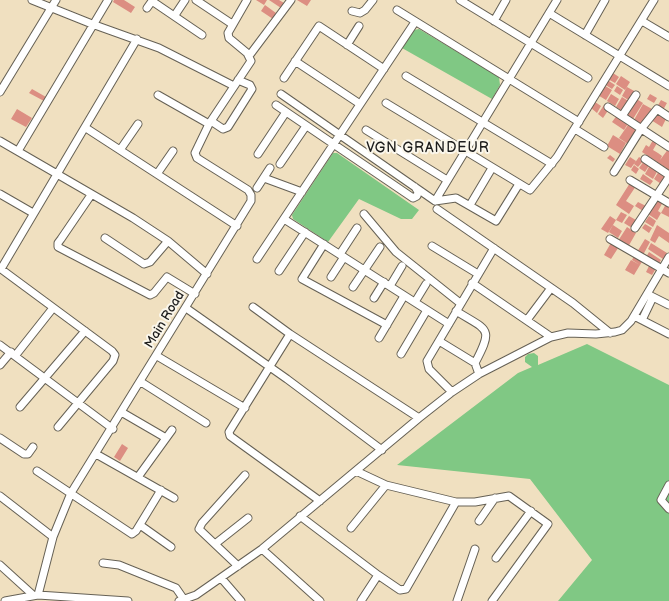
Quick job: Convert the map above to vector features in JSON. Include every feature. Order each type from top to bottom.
[{"type":"street","points":[[32,0],[92,24],[138,39],[236,83],[250,85],[252,89],[228,127],[223,129],[158,95]]},
{"type":"street","points":[[0,92],[56,0]]},
{"type":"street","points":[[18,151],[92,24],[108,0]]},
{"type":"street","points":[[175,15],[185,0]]},
{"type":"street","points":[[196,0],[232,24]]},
{"type":"street","points":[[247,0],[228,33],[229,38],[249,56],[291,0]]},
{"type":"street","points":[[352,11],[360,13],[366,10],[373,0]]},
{"type":"street","points":[[460,0],[588,78]]},
{"type":"street","points":[[494,21],[506,0]]},
{"type":"street","points":[[435,200],[557,0]]},
{"type":"street","points":[[585,35],[605,0]]},
{"type":"street","points":[[386,103],[530,190],[552,164],[575,130],[654,0]]},
{"type":"street","points":[[147,8],[152,1],[175,15],[202,35]]},
{"type":"street","points":[[397,10],[579,122]]},
{"type":"street","points":[[549,13],[669,86]]},
{"type":"street","points":[[642,21],[669,37]]},
{"type":"street","points":[[257,259],[415,22]]},
{"type":"street","points":[[284,78],[319,26],[384,69]]},
{"type":"street","points":[[347,44],[359,26]]},
{"type":"street","points":[[58,427],[114,358],[112,351],[0,269],[57,173],[86,128],[138,39]]},
{"type":"street","name":"Main Road","points":[[36,595],[53,537],[72,493],[251,201],[251,195],[248,190],[197,158],[195,150],[210,123],[251,61],[249,56]]},
{"type":"street","points":[[295,61],[360,104]]},
{"type":"street","points":[[406,76],[552,164]]},
{"type":"street","points":[[280,94],[435,200],[456,198],[496,221],[519,184]]},
{"type":"street","points":[[622,116],[636,95]]},
{"type":"street","points":[[276,105],[413,198],[417,196],[418,192],[414,187]]},
{"type":"street","points":[[608,107],[669,147]]},
{"type":"street","points":[[614,172],[641,129],[657,109],[669,117]]},
{"type":"street","points":[[258,154],[286,112]]},
{"type":"street","points":[[120,150],[138,124]]},
{"type":"street","points":[[280,164],[306,126]]},
{"type":"street","points":[[86,128],[237,226]]},
{"type":"street","points":[[366,130],[447,180]]},
{"type":"street","points":[[575,130],[604,147]]},
{"type":"street","points":[[0,141],[133,218],[168,241],[207,274]]},
{"type":"street","points":[[157,174],[173,151]]},
{"type":"street","points":[[635,228],[669,176],[645,159]]},
{"type":"street","points":[[257,188],[270,168]]},
{"type":"street","points":[[470,205],[492,168]]},
{"type":"street","points":[[264,178],[302,192]]},
{"type":"street","points":[[630,180],[669,204]]},
{"type":"street","points":[[0,194],[33,213]]},
{"type":"street","points":[[91,195],[58,243],[58,247],[147,294],[152,295],[166,277],[195,294]]},
{"type":"street","points":[[437,209],[551,288],[610,333]]},
{"type":"street","points":[[364,214],[396,252],[460,304]]},
{"type":"street","points":[[284,219],[449,324]]},
{"type":"street","points":[[331,277],[357,228]]},
{"type":"street","points":[[279,271],[305,232]]},
{"type":"street","points":[[105,238],[144,264],[150,262],[168,241]]},
{"type":"street","points":[[610,238],[669,273]]},
{"type":"street","points":[[324,244],[302,279],[387,325]]},
{"type":"street","points":[[432,246],[478,274]]},
{"type":"street","points":[[353,287],[380,247]]},
{"type":"street","points":[[452,392],[427,366],[427,361],[494,248]]},
{"type":"street","points":[[642,320],[650,296],[669,257]]},
{"type":"street","points":[[374,298],[402,266]]},
{"type":"street","points":[[472,283],[551,337]]},
{"type":"street","points":[[415,302],[426,284]]},
{"type":"street","points":[[527,320],[551,288]]},
{"type":"street","points":[[379,338],[404,296]]},
{"type":"street","points":[[650,296],[669,305]]},
{"type":"street","points":[[103,563],[119,565],[170,585],[179,591],[183,601],[196,595],[222,579],[262,549],[419,418],[452,392],[479,374],[551,337],[568,333],[610,333],[622,330],[650,296]]},
{"type":"street","points":[[253,307],[290,334],[419,418]]},
{"type":"street","points":[[0,365],[13,354],[53,308]]},
{"type":"street","points":[[186,308],[330,410],[382,450]]},
{"type":"street","points":[[401,354],[427,310]]},
{"type":"street","points":[[456,311],[482,327],[486,333],[487,338],[485,344],[475,363]]},
{"type":"street","points":[[634,316],[669,334]]},
{"type":"street","points":[[20,407],[85,331]]},
{"type":"street","points":[[290,334],[245,408],[229,429],[230,436],[320,501]]},
{"type":"street","points":[[439,341],[475,363],[479,374]]},
{"type":"street","points":[[0,345],[113,428]]},
{"type":"street","points":[[157,356],[245,408]]},
{"type":"street","points":[[141,382],[206,423]]},
{"type":"street","points":[[122,413],[166,438]]},
{"type":"street","points":[[138,478],[172,430]]},
{"type":"street","points":[[0,438],[24,454],[28,454],[33,447]]},
{"type":"street","points":[[96,454],[174,498]]},
{"type":"street","points":[[37,471],[72,493],[130,534],[134,533],[140,525],[161,490]]},
{"type":"street","points":[[356,471],[386,485],[456,502],[475,502],[509,496],[548,524],[492,601]]},
{"type":"street","points":[[238,566],[201,531],[200,526],[245,475]]},
{"type":"street","points":[[351,528],[386,485]]},
{"type":"street","points":[[669,485],[661,500],[669,509]]},
{"type":"street","points":[[0,496],[53,537]]},
{"type":"street","points":[[479,522],[495,498]]},
{"type":"street","points":[[300,516],[400,590],[406,589],[456,502]]},
{"type":"street","points":[[496,558],[531,511]]},
{"type":"street","points":[[215,544],[248,518]]},
{"type":"street","points":[[140,525],[171,547]]},
{"type":"street","points":[[262,549],[320,601]]},
{"type":"street","points":[[457,601],[475,549]]},
{"type":"street","points":[[0,565],[36,595]]},
{"type":"street","points":[[361,601],[378,575]]},
{"type":"street","points":[[222,579],[242,601]]},
{"type":"street","points":[[5,601],[36,595],[128,601]]},
{"type":"green space","points":[[419,29],[499,77],[500,85],[492,99],[402,48],[414,30]]},
{"type":"green space","points":[[333,153],[337,153],[419,210],[412,219],[401,219],[359,199],[328,242],[293,219],[292,215]]},
{"type":"green space","points":[[587,344],[669,385],[669,601],[558,601],[592,560],[530,479],[397,465],[518,373],[532,367],[525,362],[525,357],[528,354],[534,353],[538,356],[538,365]]},
{"type":"building","points":[[114,0],[124,0],[135,7],[131,13],[113,2]]},
{"type":"building","points":[[256,0],[267,0],[264,5]]},
{"type":"building","points":[[269,0],[279,0],[284,3],[281,8]]},
{"type":"building","points":[[297,0],[311,0],[307,6]]},
{"type":"building","points":[[265,5],[276,13],[273,19],[261,11]]},
{"type":"building","points":[[610,71],[619,77],[615,83],[606,78]]},
{"type":"building","points":[[621,76],[630,82],[625,90],[616,84]]},
{"type":"building","points":[[606,79],[615,85],[612,89],[604,84]]},
{"type":"building","points":[[602,84],[612,90],[606,100],[596,94]]},
{"type":"building","points":[[617,86],[623,90],[620,95],[614,91]]},
{"type":"building","points":[[627,87],[636,92],[630,101],[622,96]]},
{"type":"building","points":[[32,89],[46,97],[44,101],[29,93]]},
{"type":"building","points":[[611,94],[619,99],[615,106],[607,101]]},
{"type":"building","points":[[650,94],[657,98],[654,103],[647,99]]},
{"type":"building","points":[[622,97],[630,102],[624,112],[616,107]]},
{"type":"building","points":[[635,98],[643,103],[633,119],[625,114]]},
{"type":"building","points":[[661,100],[667,103],[663,110],[657,107]]},
{"type":"building","points":[[595,102],[601,106],[597,113],[591,108]]},
{"type":"building","points":[[643,104],[652,109],[642,125],[634,120]]},
{"type":"building","points":[[604,105],[609,109],[603,118],[598,114]]},
{"type":"building","points":[[17,109],[32,118],[26,127],[11,119]]},
{"type":"building","points":[[655,112],[666,119],[662,127],[651,120]]},
{"type":"building","points":[[618,114],[629,122],[624,130],[612,122]]},
{"type":"building","points":[[630,122],[639,128],[628,144],[619,138]]},
{"type":"building","points":[[613,135],[626,143],[620,154],[607,146]]},
{"type":"building","points":[[653,140],[657,143],[653,150],[662,156],[660,160],[669,148],[669,170],[642,152],[646,145],[649,147]]},
{"type":"building","points":[[610,155],[615,159],[613,162],[607,158]]},
{"type":"building","points":[[630,157],[636,161],[631,168],[625,165]]},
{"type":"building","points":[[639,157],[644,160],[638,167],[634,164]]},
{"type":"building","points":[[644,161],[650,164],[645,172],[639,168]]},
{"type":"building","points":[[634,165],[639,169],[636,174],[631,170]]},
{"type":"building","points":[[650,165],[658,170],[653,179],[645,174]]},
{"type":"building","points":[[659,171],[666,175],[661,184],[654,179]]},
{"type":"building","points":[[643,174],[653,181],[650,185],[640,179]]},
{"type":"building","points":[[630,183],[636,186],[626,201],[634,206],[629,214],[616,205]]},
{"type":"building","points":[[657,198],[663,202],[658,211],[661,213],[657,220],[648,214]]},
{"type":"building","points":[[638,202],[646,206],[643,211],[635,206]]},
{"type":"building","points":[[666,204],[669,206],[669,217],[661,213]]},
{"type":"building","points":[[621,212],[627,215],[622,223],[616,220]]},
{"type":"building","points":[[610,216],[616,220],[608,233],[601,229]]},
{"type":"building","points":[[629,216],[636,220],[632,228],[624,223]]},
{"type":"building","points":[[649,216],[656,221],[653,227],[645,222]]},
{"type":"building","points":[[645,224],[652,228],[649,233],[642,228]]},
{"type":"building","points":[[613,225],[622,231],[618,238],[609,232]]},
{"type":"building","points":[[657,225],[669,233],[669,243],[659,236],[655,243],[650,240]]},
{"type":"building","points":[[627,227],[636,233],[628,247],[618,241]]},
{"type":"building","points":[[645,239],[650,242],[643,255],[637,252]]},
{"type":"building","points":[[612,241],[620,245],[611,259],[604,255]]},
{"type":"building","points":[[651,243],[667,253],[663,259],[648,249]]},
{"type":"building","points":[[649,252],[661,260],[657,267],[645,259]]},
{"type":"building","points":[[635,254],[643,260],[640,265],[632,260]]},
{"type":"building","points":[[631,260],[640,265],[634,275],[625,270]]},
{"type":"building","points":[[649,266],[655,270],[652,275],[646,272]]},
{"type":"building","points":[[122,444],[128,448],[120,461],[114,457]]},
{"type":"district","name":"VGN GRANDEUR","points":[[428,148]]}]
